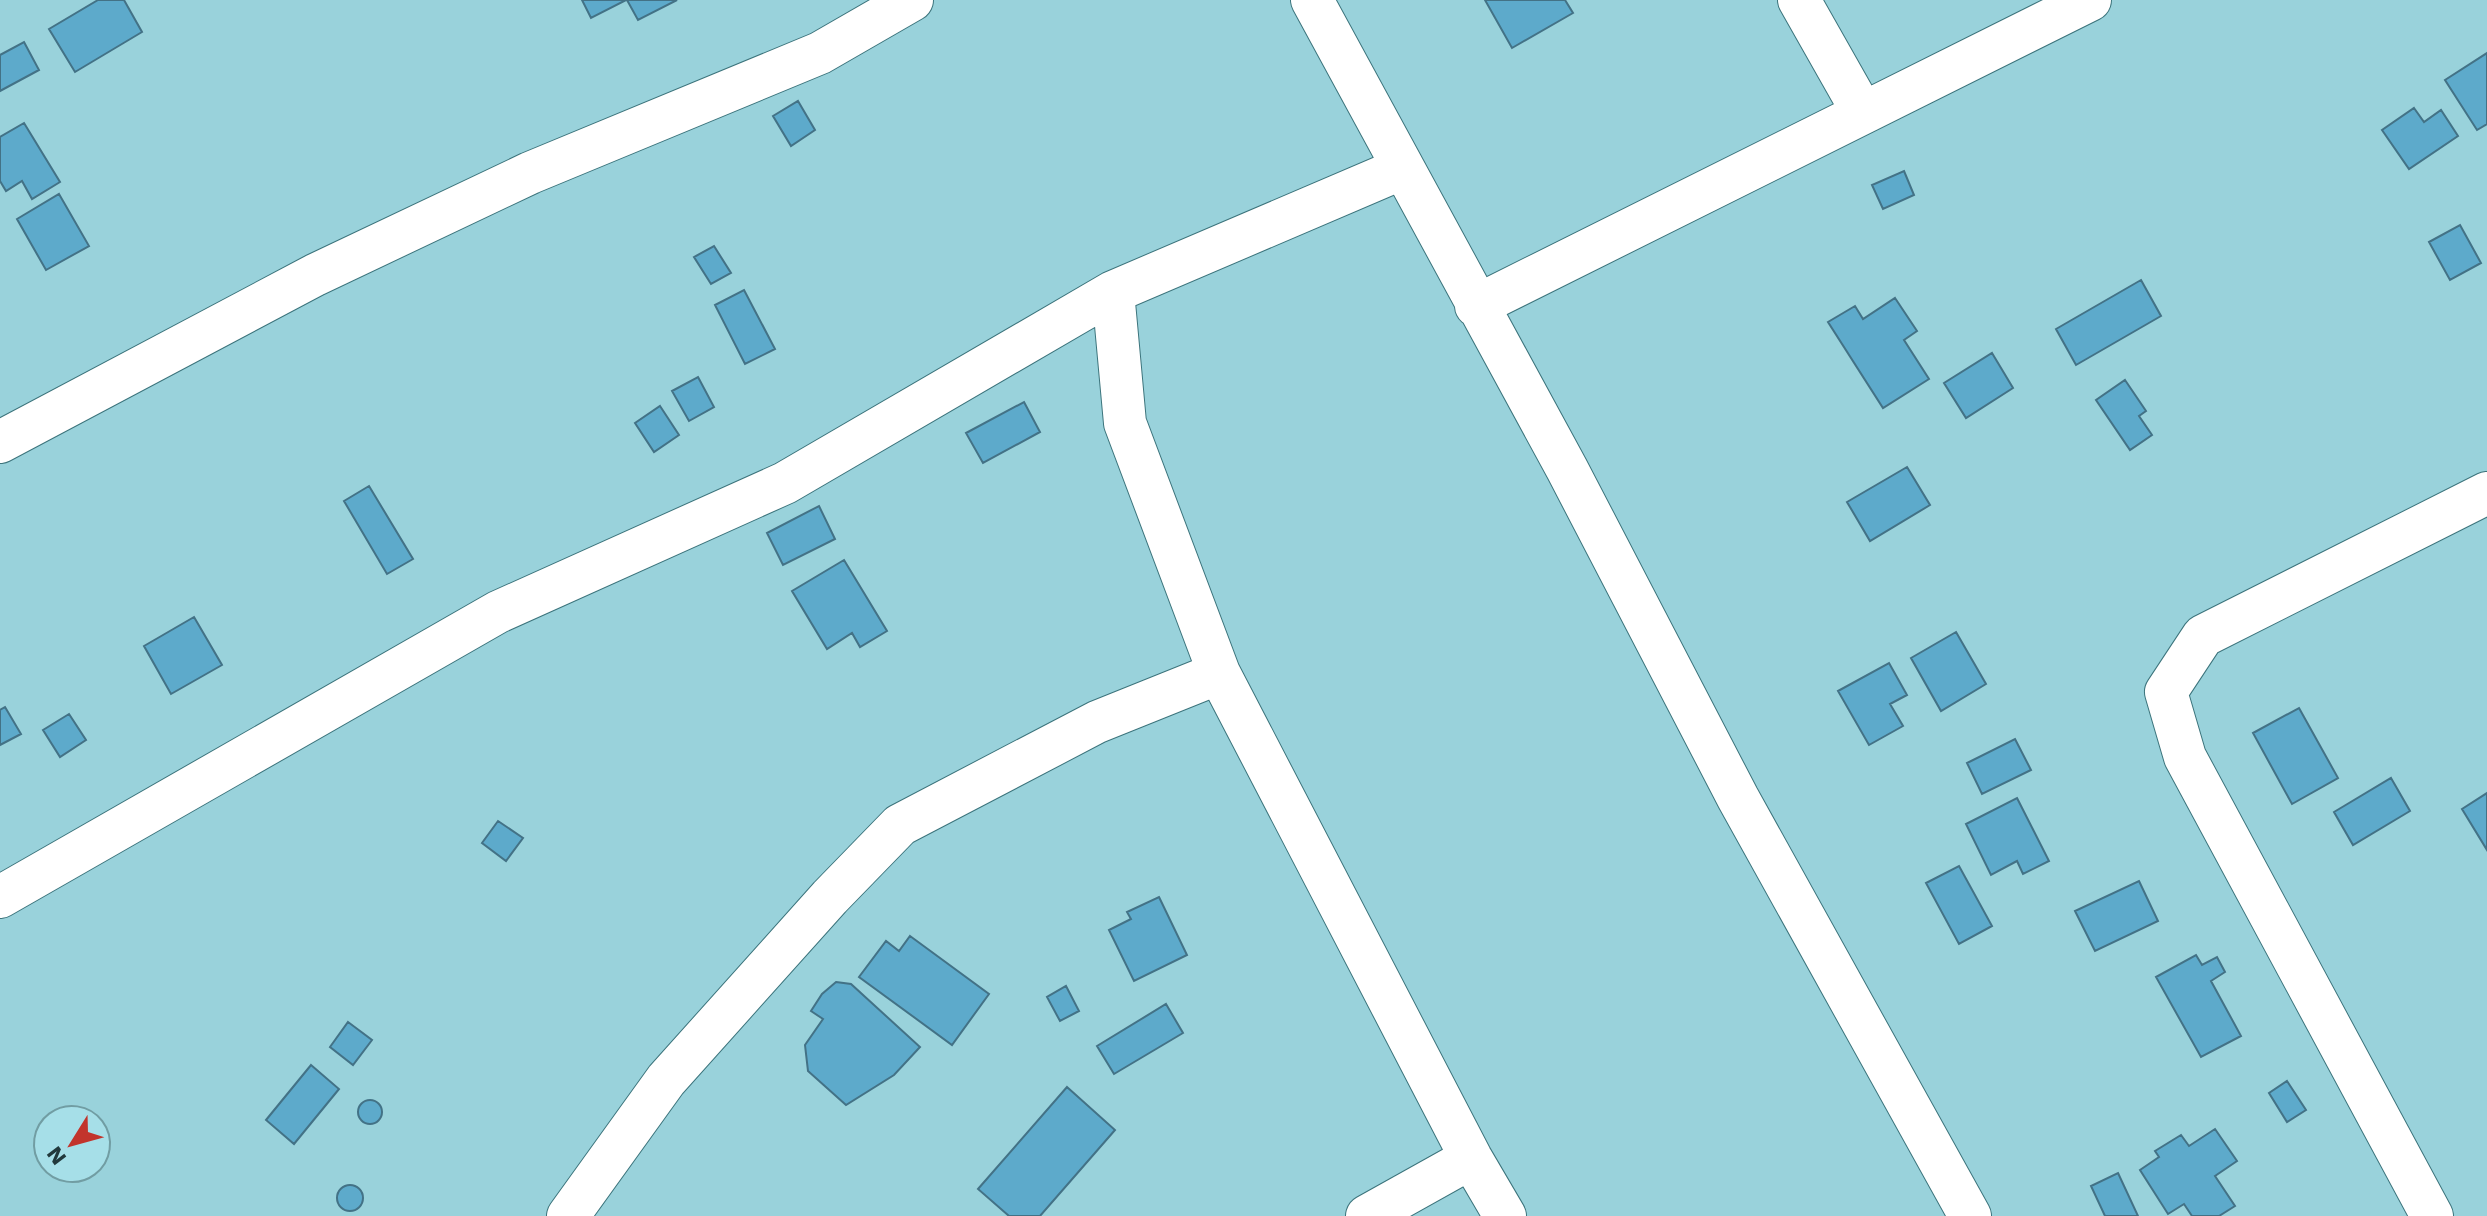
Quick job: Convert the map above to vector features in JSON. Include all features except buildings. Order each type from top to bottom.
[{"type":"street","points":[[1312,0],[1567,469],[1738,798],[1970,1216]]},
{"type":"street","points":[[1799,0],[1863,113]]},
{"type":"street","points":[[1476,306],[2090,0]]},
{"type":"street","points":[[0,442],[315,275],[530,173],[820,53],[909,1]]},
{"type":"street","points":[[0,897],[498,612],[785,483],[1113,292],[1403,168]]},
{"type":"street","points":[[1113,292],[1125,423],[1219,673],[1471,1158],[1505,1216]]},
{"type":"street","points":[[2432,1216],[2185,757],[2166,692],[2203,636],[2487,493]]},
{"type":"street","points":[[568,1216],[666,1080],[830,897],[900,825],[1097,722],[1219,673]]},
{"type":"street","points":[[1367,1216],[1471,1158]]}]
